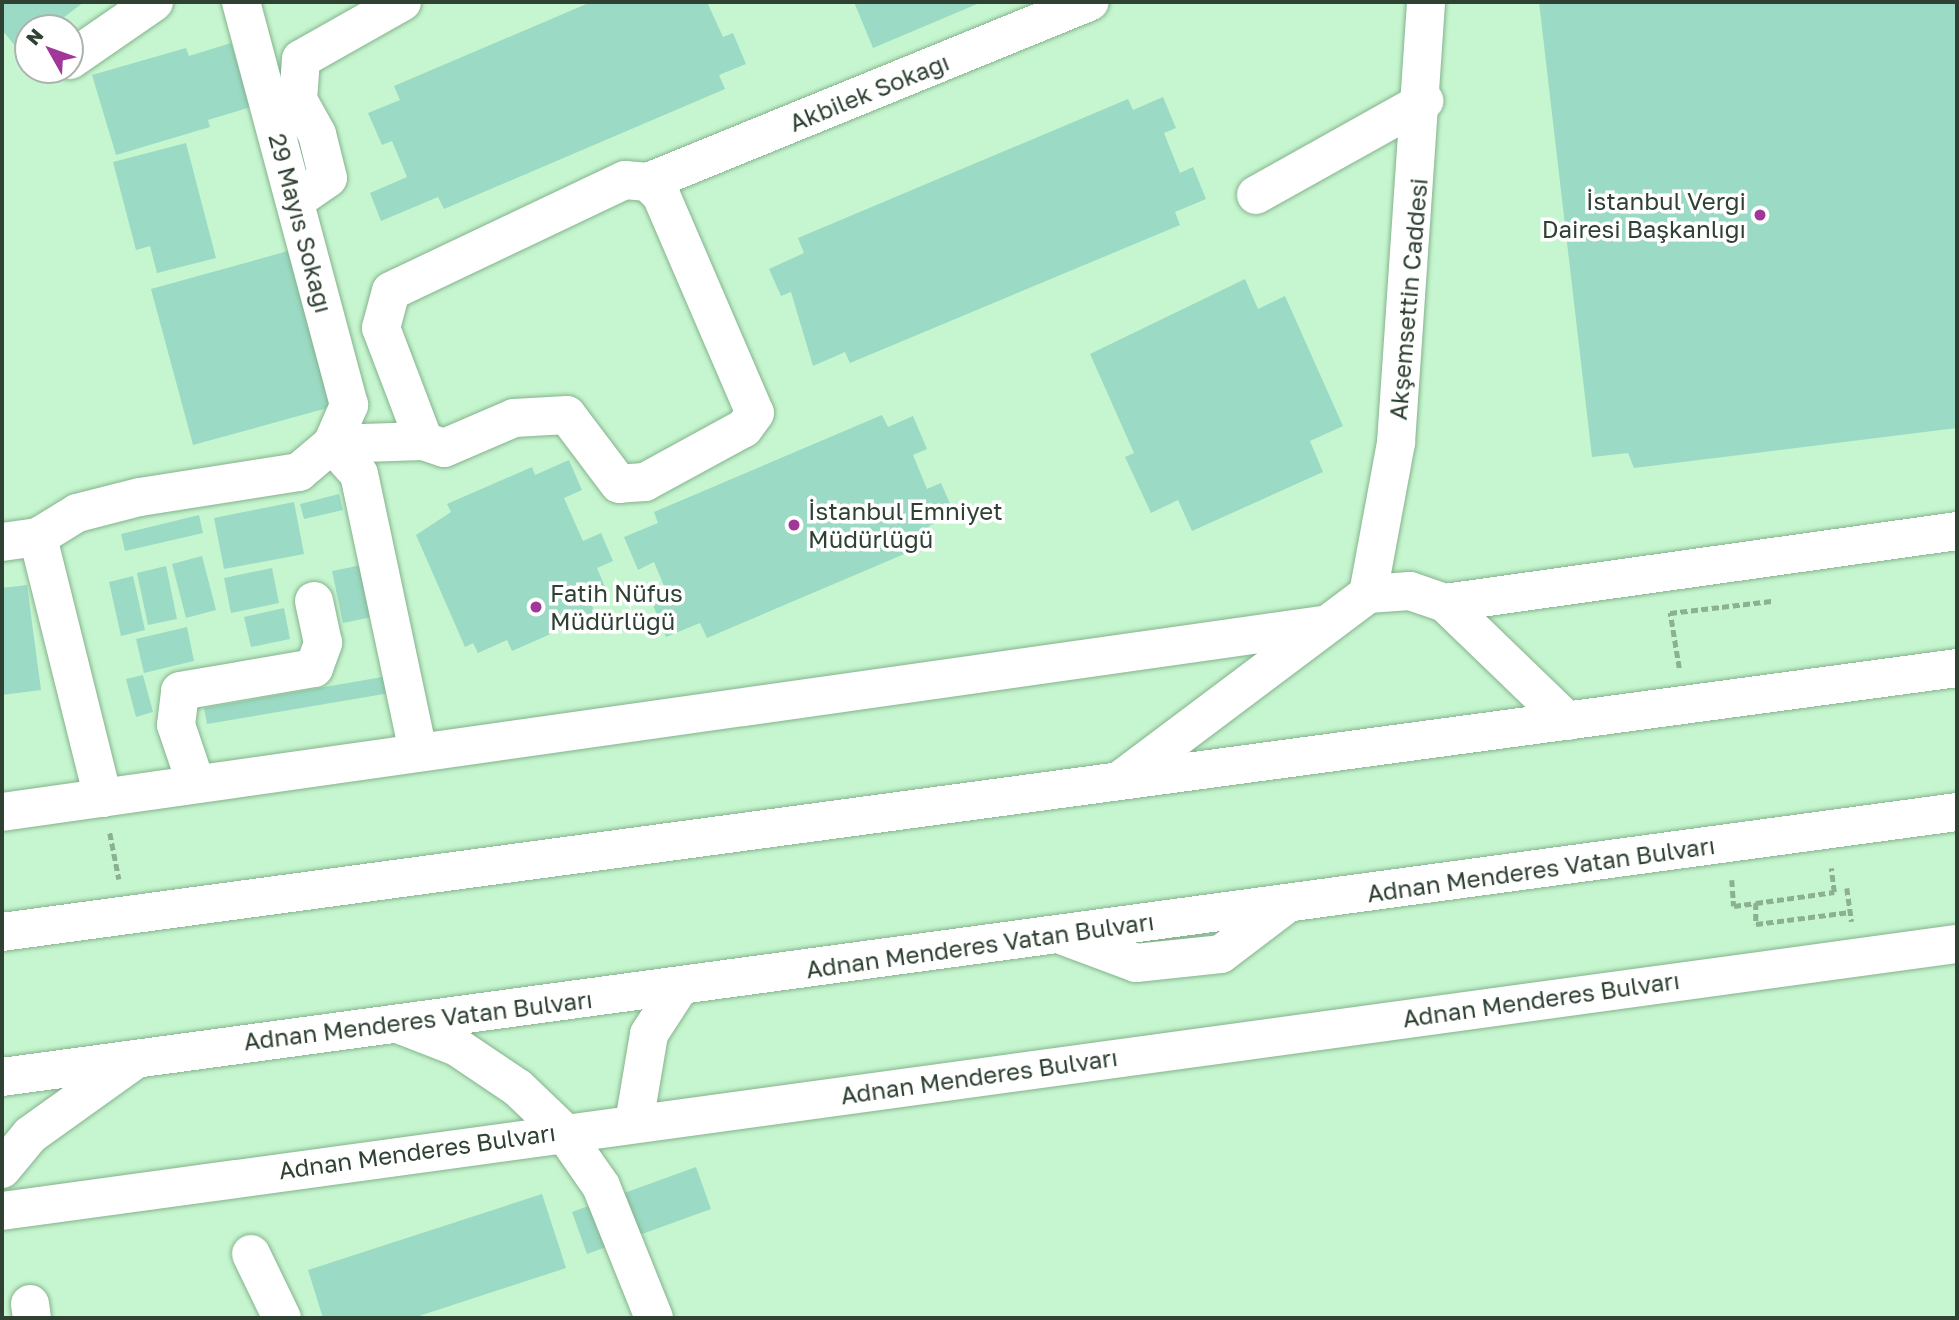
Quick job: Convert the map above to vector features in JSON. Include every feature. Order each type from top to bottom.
[{"type":"main road","points":[[84,50],[154,2]]},
{"type":"main road","name":"29 Mayıs Sokağı","points":[[241,2],[348,405],[332,444]]},
{"type":"main road","points":[[295,201],[328,178],[317,134],[298,100],[301,59],[402,2]]},
{"type":"main road","name":"Akbilek Sokağı","points":[[424,441],[381,328],[391,291],[625,180],[648,182],[1090,2]]},
{"type":"main road","name":"Akşemsettin Caddesi","points":[[1368,594],[1396,443],[1424,101],[1426,2]]},
{"type":"main road","points":[[1256,195],[1424,101]]},
{"type":"main road","points":[[103,798],[20,540],[77,513],[141,497],[299,472],[332,444],[424,441],[444,448],[514,418],[567,415],[619,484],[645,482],[744,428],[755,413],[661,195],[648,182]]},
{"type":"main road","points":[[332,444],[359,474],[416,748]]},
{"type":"main road","points":[[1445,603],[1957,531]]},
{"type":"main road","points":[[1120,780],[1322,625],[1368,594],[1410,591],[1445,603],[1567,721]]},
{"type":"main road","points":[[196,784],[176,725],[180,691],[314,668],[323,643],[314,601]]},
{"type":"main road","points":[[2,812],[416,748],[1322,625]]},
{"type":"main road","points":[[2,932],[1957,668]]},
{"type":"main road","name":"Adnan Menderes Vatan Bulvarı","points":[[2,1077],[1957,812]]},
{"type":"main road","name":"Adnan Menderes Bulvarı","points":[[2,1211],[562,1130],[634,1123],[1957,944]]},
{"type":"main road","points":[[634,1123],[649,1034],[680,986]]},
{"type":"main road","points":[[393,1022],[457,1047],[519,1088],[562,1130],[601,1186],[654,1318]]},
{"type":"main road","points":[[2,1168],[30,1135],[139,1057]]},
{"type":"main road","points":[[251,1254],[282,1318]]},
{"type":"path","points":[[1685,704],[1670,613],[1771,601]]},
{"type":"path","points":[[103,798],[126,915]]},
{"type":"path","points":[[1728,844],[1734,906],[1834,892],[1830,860]]},
{"type":"path","points":[[1756,903],[1756,924],[1850,912]]},
{"type":"building","points":[[2,2],[84,2],[68,14],[14,14],[14,44],[2,30]]},
{"type":"building","points":[[591,2],[707,2],[723,37],[733,33],[746,64],[719,75],[725,89],[444,209],[438,197],[381,221],[370,193],[407,177],[392,141],[382,145],[368,113],[400,100],[394,86]]},
{"type":"building","points":[[854,2],[982,2],[873,48]]},
{"type":"building","name":"İstanbul Vergi Dairesi Başkanlığı","points":[[1539,2],[1957,2],[1957,428],[1634,468],[1628,453],[1592,457]]},
{"type":"building","points":[[231,43],[251,107],[208,120],[210,127],[116,155],[92,75],[186,48],[189,56]]},
{"type":"building","points":[[1163,97],[1176,128],[1164,133],[1180,173],[1193,167],[1206,199],[1175,212],[1180,225],[850,363],[845,352],[813,366],[791,292],[781,296],[769,269],[804,253],[798,238],[1128,99],[1133,110]]},
{"type":"building","points":[[186,143],[216,258],[157,273],[150,246],[136,250],[113,162]]},
{"type":"building","points":[[288,251],[331,407],[193,445],[151,289]]},
{"type":"building","points":[[1245,279],[1258,309],[1285,296],[1343,426],[1310,441],[1323,472],[1192,531],[1178,500],[1151,513],[1125,457],[1134,453],[1090,354]]},
{"type":"building","name":"İstanbul Emniyet Müdürlüğü","points":[[882,415],[888,427],[913,416],[927,449],[913,455],[927,489],[941,483],[955,515],[929,526],[935,541],[707,638],[700,623],[666,637],[653,605],[669,598],[654,562],[638,570],[624,537],[658,523],[654,512]]},
{"type":"building","points":[[569,460],[582,490],[564,498],[583,541],[601,533],[613,561],[597,568],[608,594],[590,602],[596,614],[512,651],[507,640],[478,653],[473,643],[465,647],[416,535],[451,512],[447,504],[532,467],[535,475]]},
{"type":"building","points":[[339,494],[343,510],[304,519],[300,504]]},
{"type":"building","points":[[294,502],[304,554],[224,569],[214,518]]},
{"type":"building","points":[[199,515],[203,533],[125,551],[121,534]]},
{"type":"building","points":[[202,556],[216,610],[186,618],[172,564]]},
{"type":"building","points":[[367,564],[377,616],[343,623],[332,571]]},
{"type":"building","points":[[166,566],[177,619],[148,625],[137,573]]},
{"type":"building","points":[[272,568],[279,603],[231,613],[224,578]]},
{"type":"building","points":[[133,576],[145,630],[121,636],[109,582]]},
{"type":"building","points":[[27,585],[41,690],[2,695],[2,588]]},
{"type":"building","points":[[284,608],[290,639],[251,647],[244,617]]},
{"type":"building","points":[[187,627],[194,661],[144,673],[136,639]]},
{"type":"building","points":[[143,675],[153,712],[136,717],[126,679]]},
{"type":"building","points":[[394,675],[396,692],[207,724],[204,708]]},
{"type":"building","points":[[696,1167],[711,1209],[587,1254],[572,1212]]},
{"type":"building","points":[[542,1194],[566,1268],[413,1318],[323,1318],[308,1270]]},
{"type":"place","name":"İstanbul Vergi Dairesi Başkanlığı","points":[[1760,215]]},
{"type":"place","name":"İstanbul Emniyet Müdürlüğü","points":[[794,525]]},
{"type":"place","name":"Fatih Nüfus Müdürlüğü","points":[[536,607]]}]
